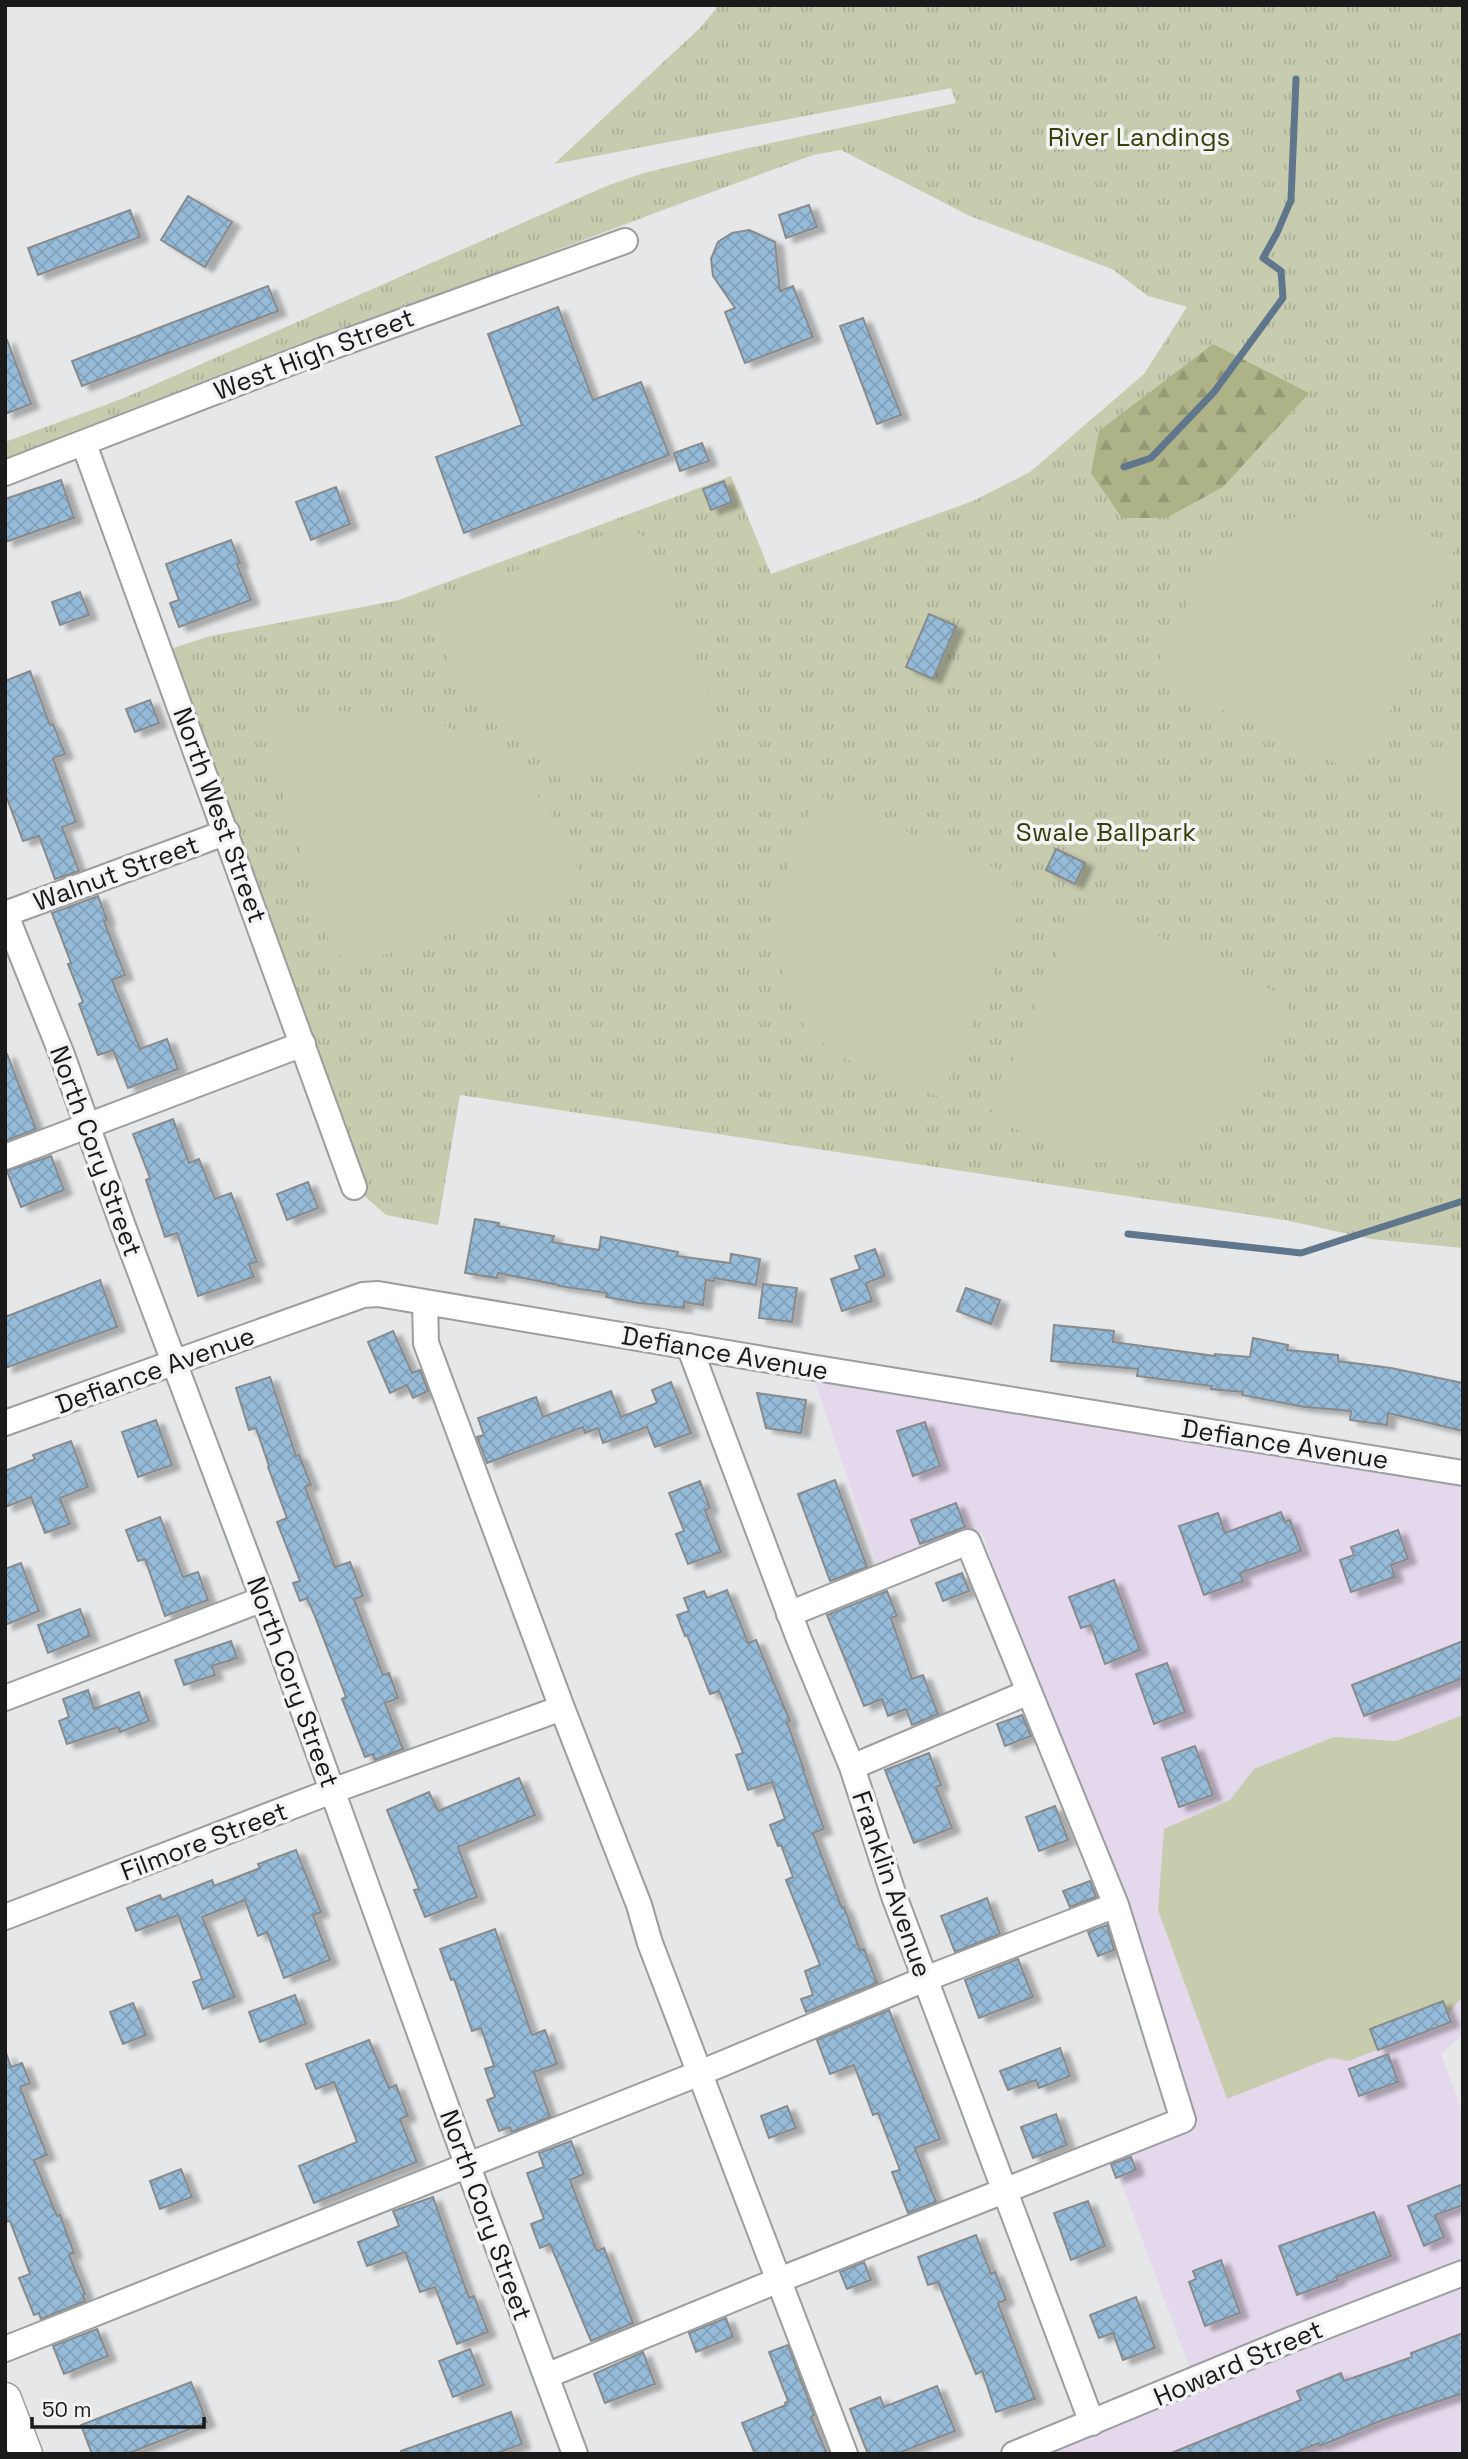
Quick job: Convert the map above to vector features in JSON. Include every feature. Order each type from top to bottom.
[{"type":"main road","points":[[5,2399],[26,2454]]},
{"type":"street","name":"West High Street","points":[[5,473],[323,350],[625,241]]},
{"type":"street","name":"North West Street","points":[[84,444],[354,1187]]},
{"type":"street","name":"Walnut Street","points":[[5,913],[227,832]]},
{"type":"street","name":"North Cory Street","points":[[5,913],[62,1055],[575,2454]]},
{"type":"street","points":[[5,1157],[303,1044]]},
{"type":"street","name":"Defiance Avenue","points":[[5,1423],[363,1295],[378,1294],[1463,1473]]},
{"type":"street","points":[[425,1302],[426,1343],[562,1708],[639,1905],[650,1943],[845,2454]]},
{"type":"street","name":"Franklin Avenue","points":[[689,1346],[789,1614],[852,1767],[894,1896],[1092,2423]]},
{"type":"street","points":[[546,2376],[779,2280],[1183,2120],[1116,1905],[968,1542],[789,1614]]},
{"type":"street","points":[[5,1698],[263,1599]]},
{"type":"street","points":[[852,1767],[1029,1692]]},
{"type":"street","name":"Filmore Street","points":[[5,1917],[332,1791],[562,1708]]},
{"type":"street","points":[[5,2349],[700,2073],[925,1979],[1116,1905]]},
{"type":"street","name":"Howard Street","points":[[1014,2454],[1290,2340],[1463,2273]]},
{"type":"shaded area","points":[[810,1368],[1463,1474],[1463,2034],[1441,2054],[1463,2114],[1463,2454],[1013,2454],[1194,2380],[1109,2149],[1183,2119],[982,1532],[878,1567]]},
{"type":"green space","name":"Swale Ballpark","points":[[719,5],[1463,5],[1463,1248],[1371,1239],[1285,1220],[460,1095],[438,1225],[386,1215],[354,1187],[161,652],[210,636],[399,600],[731,476],[771,574],[973,501],[1030,472],[1144,374],[1187,307],[1148,296],[1112,269],[970,216],[841,150],[813,155],[663,210],[5,459],[5,442],[124,398],[609,185],[644,173],[744,149],[956,103],[951,88],[554,164],[701,27]]},
{"type":"green space","points":[[1213,344],[1309,393],[1223,487],[1166,518],[1122,518],[1091,473],[1099,431]]},
{"type":"green space","points":[[1333,511],[1405,526],[1454,549],[1373,756],[1351,770],[1153,678],[1167,639],[1216,561],[1263,523]]},
{"type":"green space","points":[[626,526],[648,539],[713,707],[723,740],[651,769],[615,772],[560,762],[510,737],[489,719],[470,698],[451,667],[436,602]]},
{"type":"green space","points":[[328,711],[413,712],[477,740],[527,782],[558,823],[572,853],[584,891],[353,965],[331,948],[262,728]]},
{"type":"green space","points":[[1463,722],[1463,820],[1434,804],[1424,780]]},
{"type":"green space","points":[[816,794],[1007,873],[1022,906],[941,1098],[838,1056],[803,1025],[785,985],[775,938],[776,898]]},
{"type":"green space","points":[[1099,908],[1291,999],[1245,1101],[1225,1125],[1184,1147],[1139,1163],[1093,1162],[989,1118],[1071,921]]},
{"type":"green space","points":[[1463,1715],[1463,1996],[1439,2025],[1349,2061],[1330,2058],[1227,2099],[1158,1910],[1164,1829],[1230,1800],[1254,1769],[1334,1737],[1396,1741]]},
{"type":"building","points":[[188,196],[232,222],[205,267],[161,240]]},
{"type":"building","points":[[809,205],[817,227],[786,238],[779,215]]},
{"type":"building","points":[[130,210],[140,237],[38,275],[28,248]]},
{"type":"building","points":[[749,230],[775,242],[780,291],[793,286],[813,337],[745,363],[725,312],[735,308],[713,276],[711,259],[718,242],[732,233]]},
{"type":"building","points":[[268,286],[278,311],[82,386],[72,361]]},
{"type":"building","points":[[558,307],[593,400],[641,382],[669,455],[464,533],[436,457],[522,425],[488,334]]},
{"type":"building","points":[[863,318],[901,415],[877,424],[840,326]]},
{"type":"building","points":[[5,340],[31,404],[5,414]]},
{"type":"building","points":[[702,443],[709,461],[680,471],[674,453]]},
{"type":"building","points":[[61,480],[74,518],[5,542],[5,499]]},
{"type":"building","points":[[724,481],[732,502],[711,510],[703,489]]},
{"type":"building","points":[[336,487],[350,524],[311,540],[296,502]]},
{"type":"building","points":[[231,540],[251,600],[179,627],[170,603],[179,600],[166,564]]},
{"type":"building","points":[[80,592],[89,615],[60,625],[52,602]]},
{"type":"building","points":[[929,614],[956,626],[933,679],[906,667]]},
{"type":"building","points":[[30,671],[50,725],[53,724],[65,754],[53,758],[76,822],[62,827],[79,871],[55,879],[39,836],[23,841],[5,793],[5,681]]},
{"type":"building","points":[[150,700],[159,723],[135,732],[126,709]]},
{"type":"building","points":[[1056,849],[1085,863],[1075,884],[1046,870]]},
{"type":"building","points":[[98,896],[107,920],[104,921],[125,975],[112,980],[140,1049],[167,1039],[178,1069],[128,1088],[113,1050],[98,1055],[79,1004],[83,1002],[68,964],[71,963],[52,913]]},
{"type":"building","points":[[5,1054],[36,1129],[5,1141]]},
{"type":"building","points":[[173,1119],[189,1163],[199,1159],[215,1199],[231,1193],[257,1262],[249,1264],[254,1277],[198,1296],[177,1233],[165,1237],[146,1180],[150,1178],[133,1134]]},
{"type":"building","points":[[51,1156],[64,1190],[21,1207],[7,1171]]},
{"type":"building","points":[[308,1182],[318,1208],[287,1220],[277,1194]]},
{"type":"building","points":[[475,1219],[554,1236],[552,1242],[599,1250],[601,1237],[678,1252],[677,1256],[730,1263],[731,1254],[760,1259],[756,1285],[714,1278],[714,1281],[706,1280],[703,1305],[684,1302],[684,1308],[606,1297],[607,1293],[498,1273],[497,1278],[465,1273]]},
{"type":"building","points":[[875,1249],[885,1276],[866,1283],[872,1301],[842,1311],[831,1279],[860,1269],[855,1256]]},
{"type":"building","points":[[100,1280],[117,1327],[5,1368],[5,1317]]},
{"type":"building","points":[[763,1284],[797,1288],[792,1322],[759,1318]]},
{"type":"building","points":[[966,1288],[1000,1300],[991,1324],[957,1311]]},
{"type":"building","points":[[1054,1325],[1114,1331],[1113,1342],[1215,1356],[1250,1357],[1253,1338],[1288,1345],[1287,1350],[1338,1355],[1338,1361],[1391,1368],[1463,1383],[1463,1431],[1388,1413],[1387,1425],[1350,1420],[1351,1411],[1305,1407],[1242,1395],[1243,1392],[1211,1389],[1212,1386],[1137,1376],[1138,1369],[1051,1361]]},
{"type":"building","points":[[393,1331],[412,1373],[420,1370],[428,1391],[413,1398],[407,1385],[390,1393],[368,1342]]},
{"type":"building","points":[[270,1377],[296,1456],[299,1455],[311,1485],[305,1487],[335,1567],[350,1562],[363,1596],[354,1599],[383,1675],[389,1673],[398,1698],[385,1703],[403,1749],[375,1760],[373,1754],[365,1757],[342,1699],[346,1697],[314,1614],[307,1598],[300,1601],[293,1583],[300,1581],[277,1522],[287,1518],[256,1428],[249,1430],[236,1388]]},
{"type":"building","points":[[671,1382],[691,1433],[655,1447],[647,1427],[603,1443],[598,1428],[585,1433],[583,1427],[487,1463],[477,1437],[484,1435],[478,1418],[536,1397],[543,1417],[611,1391],[621,1417],[657,1403],[652,1390]]},
{"type":"building","points":[[757,1393],[806,1400],[801,1433],[766,1428]]},
{"type":"building","points":[[156,1420],[172,1465],[138,1477],[122,1432]]},
{"type":"building","points":[[925,1422],[940,1466],[913,1476],[897,1431]]},
{"type":"building","points":[[71,1441],[88,1487],[60,1498],[70,1524],[45,1533],[31,1497],[5,1507],[5,1471],[35,1459],[33,1455]]},
{"type":"building","points":[[835,1480],[867,1567],[830,1581],[798,1494]]},
{"type":"building","points":[[700,1481],[710,1508],[705,1510],[721,1552],[688,1564],[676,1534],[684,1531],[669,1493]]},
{"type":"building","points":[[956,1503],[965,1527],[920,1544],[911,1520]]},
{"type":"building","points":[[1281,1512],[1285,1522],[1290,1520],[1301,1551],[1240,1573],[1243,1581],[1204,1595],[1179,1526],[1218,1513],[1225,1533]]},
{"type":"building","points":[[160,1517],[183,1577],[198,1572],[208,1600],[165,1616],[145,1559],[138,1561],[126,1530]]},
{"type":"building","points":[[1398,1530],[1408,1559],[1391,1565],[1395,1577],[1351,1592],[1340,1560],[1354,1555],[1351,1547]]},
{"type":"building","points":[[21,1563],[39,1611],[5,1625],[5,1569]]},
{"type":"building","points":[[962,1573],[969,1591],[943,1601],[936,1583]]},
{"type":"building","points":[[1114,1580],[1140,1650],[1105,1664],[1091,1625],[1081,1628],[1069,1597]]},
{"type":"building","points":[[727,1590],[748,1643],[756,1640],[790,1721],[787,1722],[824,1829],[813,1833],[842,1908],[844,1907],[860,1950],[864,1949],[877,1983],[806,2012],[801,1999],[813,1995],[805,1971],[820,1965],[786,1880],[793,1877],[770,1825],[785,1819],[772,1782],[748,1790],[736,1755],[743,1753],[719,1691],[710,1694],[677,1615],[689,1611],[684,1598],[704,1591],[707,1598]]},
{"type":"building","points":[[887,1591],[897,1616],[891,1618],[912,1679],[923,1675],[938,1714],[912,1725],[906,1709],[888,1716],[882,1699],[864,1706],[827,1615]]},
{"type":"building","points":[[80,1609],[90,1636],[48,1653],[38,1625]]},
{"type":"building","points":[[231,1641],[237,1658],[212,1666],[215,1675],[184,1685],[175,1660]]},
{"type":"building","points":[[1463,1641],[1463,1678],[1364,1716],[1352,1685]]},
{"type":"building","points":[[1167,1663],[1185,1712],[1154,1724],[1136,1674]]},
{"type":"building","points":[[88,1690],[94,1709],[139,1692],[149,1721],[120,1732],[118,1727],[67,1744],[59,1721],[69,1717],[63,1699]]},
{"type":"building","points":[[1022,1715],[1031,1736],[1005,1746],[997,1724]]},
{"type":"building","points":[[1195,1746],[1213,1795],[1179,1807],[1162,1758]]},
{"type":"building","points":[[929,1753],[941,1785],[936,1787],[952,1828],[914,1843],[885,1770]]},
{"type":"building","points":[[519,1778],[535,1815],[458,1847],[477,1897],[425,1917],[414,1890],[419,1889],[387,1810],[429,1792],[438,1811]]},
{"type":"building","points":[[1055,1806],[1068,1840],[1039,1851],[1026,1817]]},
{"type":"building","points":[[296,1850],[321,1912],[313,1915],[330,1960],[284,1978],[267,1932],[258,1936],[245,1900],[202,1917],[235,1997],[203,2009],[193,1982],[202,1979],[178,1915],[136,1931],[127,1908],[160,1895],[162,1900],[212,1880],[214,1886],[260,1868],[258,1864]]},
{"type":"building","points":[[1090,1881],[1096,1897],[1070,1907],[1063,1891]]},
{"type":"building","points":[[987,1898],[1000,1934],[955,1952],[941,1916]]},
{"type":"building","points":[[1107,1925],[1114,1950],[1098,1956],[1088,1932]]},
{"type":"building","points":[[495,1929],[532,2035],[545,2030],[557,2064],[534,2072],[550,2117],[512,2132],[510,2127],[499,2131],[487,2100],[495,2097],[485,2069],[494,2066],[481,2028],[472,2031],[454,1979],[451,1980],[440,1949]]},
{"type":"building","points":[[1018,1959],[1033,1997],[979,2018],[965,1980]]},
{"type":"building","points":[[295,1995],[306,2024],[260,2042],[249,2012]]},
{"type":"building","points":[[1443,2001],[1451,2022],[1378,2050],[1370,2029]]},
{"type":"building","points":[[133,2003],[146,2035],[123,2044],[110,2012]]},
{"type":"building","points":[[889,2010],[940,2139],[915,2148],[936,2202],[908,2213],[892,2172],[900,2170],[878,2113],[873,2115],[854,2065],[830,2074],[817,2040]]},
{"type":"building","points":[[369,2040],[389,2088],[396,2085],[408,2116],[400,2119],[417,2162],[314,2203],[299,2166],[357,2142],[334,2082],[316,2089],[306,2064]]},
{"type":"building","points":[[1060,2048],[1070,2076],[1039,2088],[1036,2080],[1008,2090],[1000,2071]]},
{"type":"building","points":[[6,2053],[11,2067],[22,2063],[30,2083],[20,2087],[47,2155],[34,2160],[57,2216],[60,2215],[74,2253],[69,2255],[85,2294],[85,2301],[41,2319],[39,2313],[34,2315],[19,2278],[30,2274],[10,2221],[5,2222]]},
{"type":"building","points":[[1388,2054],[1398,2082],[1359,2096],[1349,2069]]},
{"type":"building","points":[[787,2106],[796,2128],[769,2138],[761,2116]]},
{"type":"building","points":[[1056,2114],[1067,2145],[1033,2158],[1021,2127]]},
{"type":"building","points":[[571,2141],[584,2174],[570,2180],[597,2251],[604,2248],[633,2323],[591,2341],[550,2244],[540,2248],[531,2224],[544,2219],[527,2173],[544,2167],[539,2153]]},
{"type":"building","points":[[1131,2157],[1136,2170],[1116,2178],[1111,2164]]},
{"type":"building","points":[[181,2169],[192,2197],[160,2209],[150,2181]]},
{"type":"building","points":[[1463,2184],[1463,2205],[1435,2215],[1444,2237],[1424,2246],[1408,2206]]},
{"type":"building","points":[[433,2197],[469,2298],[474,2296],[488,2332],[457,2344],[435,2287],[420,2292],[405,2252],[367,2266],[358,2242],[399,2226],[393,2211]]},
{"type":"building","points":[[1088,2201],[1105,2246],[1071,2260],[1054,2213]]},
{"type":"building","points":[[1374,2212],[1391,2256],[1297,2295],[1279,2246]]},
{"type":"building","points":[[976,2235],[991,2274],[995,2272],[1006,2300],[998,2303],[1035,2399],[996,2412],[982,2371],[976,2374],[938,2282],[928,2285],[918,2257]]},
{"type":"building","points":[[1221,2260],[1240,2313],[1205,2326],[1189,2282],[1196,2279],[1193,2271]]},
{"type":"building","points":[[864,2262],[871,2280],[847,2289],[840,2272]]},
{"type":"building","points":[[1136,2297],[1155,2348],[1123,2360],[1113,2333],[1099,2338],[1090,2315]]},
{"type":"building","points":[[726,2318],[733,2337],[696,2352],[689,2333]]},
{"type":"building","points":[[97,2329],[108,2356],[64,2374],[53,2346]]},
{"type":"building","points":[[1463,2333],[1463,2393],[1292,2454],[1169,2454],[1301,2400],[1297,2391],[1341,2373],[1344,2381],[1412,2357],[1411,2353]]},
{"type":"building","points":[[788,2345],[814,2415],[811,2417],[827,2454],[755,2454],[742,2423],[786,2405],[788,2401],[769,2352]]},
{"type":"building","points":[[470,2349],[484,2385],[453,2397],[439,2361]]},
{"type":"building","points":[[643,2352],[655,2384],[605,2403],[594,2374]]},
{"type":"building","points":[[191,2382],[207,2422],[127,2454],[92,2454],[81,2425]]},
{"type":"building","points":[[937,2386],[955,2431],[896,2454],[868,2454],[850,2409],[880,2397],[884,2407]]},
{"type":"building","points":[[511,2412],[522,2444],[494,2454],[401,2454],[401,2451]]},
{"type":"waterway","points":[[1124,467],[1151,458],[1214,392],[1283,298],[1281,271],[1263,258],[1291,200],[1296,79]]},
{"type":"waterway","points":[[1128,1234],[1301,1253],[1463,1201]]},
{"type":"park label","name":"River Landings","points":[[1139,137]]}]
